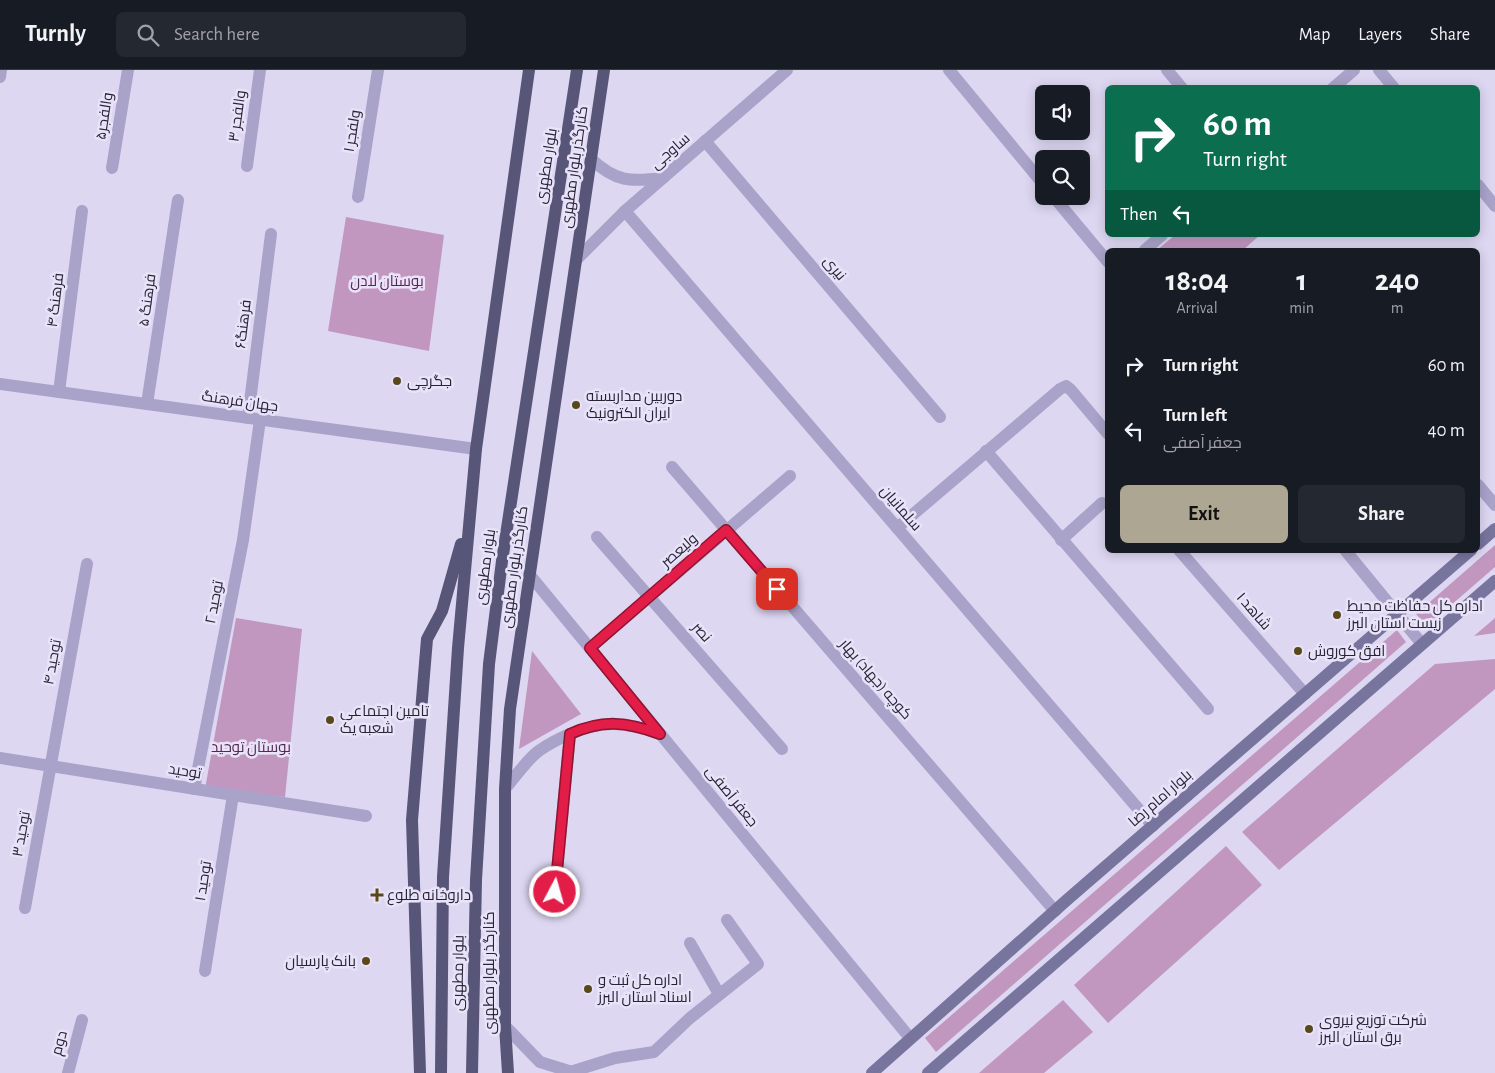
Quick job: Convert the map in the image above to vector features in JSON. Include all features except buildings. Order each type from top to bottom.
[{"type":"main road","name":"بلوار مطهری","points":[[441,1073],[443,877],[457,658],[476,449],[529,70]]},
{"type":"main road","name":"بلوار مطهری","points":[[472,1073],[476,880],[489,664],[502,561],[577,70]]},
{"type":"main road","name":"کنارگذر بلوار مطهری","points":[[508,1073],[505,1026],[505,790],[510,709],[604,70]]},
{"type":"main road","points":[[420,1073],[412,820],[427,639],[442,612],[470,513]]},
{"type":"main road","points":[[1480,542],[1495,529]]},
{"type":"main road","name":"بلوار امام رضا","points":[[872,1073],[1055,911],[1468,553]]},
{"type":"main road","points":[[928,1073],[1495,581]]},
{"type":"street","points":[[0,77],[1,70]]},
{"type":"street","name":"والفجر۵","points":[[112,168],[128,70]]},
{"type":"street","name":"والفجر ۳","points":[[246,166],[260,70]]},
{"type":"street","name":"ولفجر ۱","points":[[358,197],[378,70]]},
{"type":"street","name":"ساوجی","points":[[577,259],[625,211],[787,70]]},
{"type":"street","points":[[949,70],[1035,174]]},
{"type":"street","points":[[1167,70],[1180,85]]},
{"type":"street","points":[[1336,85],[1354,70]]},
{"type":"street","points":[[1379,70],[1392,85]]},
{"type":"street","name":"نیری","points":[[705,141],[940,417]]},
{"type":"street","points":[[591,159],[603,170],[618,178],[638,181],[663,178]]},
{"type":"street","points":[[1480,187],[1495,206]]},
{"type":"street","name":"فرهنگ ۵","points":[[148,404],[178,200]]},
{"type":"street","points":[[1060,205],[1105,258]]},
{"type":"street","name":"فرهنگ ۴","points":[[60,392],[82,211]]},
{"type":"street","name":"سلمانیان","points":[[625,211],[1153,826]]},
{"type":"street","name":"فرهنگ۶","points":[[254,419],[271,234]]},
{"type":"street","points":[[1147,248],[1160,237]]},
{"type":"street","name":"جهان فرهنگ","points":[[0,384],[476,449]]},
{"type":"street","points":[[897,528],[1060,388],[1066,386],[1071,390],[1105,430]]},
{"type":"street","name":"توحید ۲","points":[[194,789],[243,540],[254,419]]},
{"type":"street","points":[[986,452],[1208,709]]},
{"type":"street","name":"کوچه (جهاد) بهار","points":[[672,467],[1055,911]]},
{"type":"street","name":"ولیعصر","points":[[590,648],[790,476]]},
{"type":"street","points":[[1480,487],[1495,505]]},
{"type":"street","points":[[1061,540],[1102,503]]},
{"type":"street","name":"نصر","points":[[597,537],[782,749]]},
{"type":"street","name":"شاهد ۱","points":[[1182,553],[1305,694]]},
{"type":"street","points":[[1348,553],[1422,644]]},
{"type":"street","name":"توحید ۴","points":[[50,766],[87,564]]},
{"type":"street","name":"جعفر آصفی","points":[[529,574],[910,1038]]},
{"type":"street","points":[[505,790],[534,755],[550,744],[590,726],[610,723],[639,726],[660,734]]},
{"type":"street","points":[[554,902],[570,734]]},
{"type":"street","name":"توحید","points":[[0,758],[366,816]]},
{"type":"street","name":"توحید ۳","points":[[25,908],[50,766]]},
{"type":"street","name":"توحید ۱","points":[[205,971],[233,795]]},
{"type":"street","points":[[505,1026],[540,1062],[568,1072],[615,1058],[654,1052],[690,1018],[758,964],[727,920]]},
{"type":"street","points":[[690,943],[719,994]]},
{"type":"street","name":"دوم","points":[[68,1073],[82,1020]]},
{"type":"green space","name":"بوستان لادن","points":[[346,217],[444,235],[429,351],[328,331]]},
{"type":"green space","points":[[1173,237],[1258,237],[1245,248],[1159,248]]},
{"type":"green space","points":[[1495,545],[1495,567],[1427,626],[1416,614]]},
{"type":"green space","name":"بوستان توحید","points":[[236,618],[302,629],[285,797],[205,789]]},
{"type":"green space","points":[[1495,618],[1495,633],[1474,636]]},
{"type":"green space","points":[[1397,630],[1406,642],[936,1052],[925,1038]]},
{"type":"green space","points":[[532,651],[581,714],[519,749]]},
{"type":"green space","points":[[1495,659],[1495,689],[1279,870],[1242,832],[1435,664]]},
{"type":"green space","points":[[1226,846],[1262,885],[1108,1023],[1074,985]]},
{"type":"green space","points":[[1063,1000],[1093,1032],[1044,1073],[979,1073]]},
{"type":"place","name":"جگرچی","points":[[397,381]]},
{"type":"place","name":"دوربین مداربسته ایران الکترونیک","points":[[576,405]]},
{"type":"place","name":"اداره کل حفاظت محیط زیست استان البرز","points":[[1337,615]]},
{"type":"place","name":"افق کوروش","points":[[1298,651]]},
{"type":"place","name":"تامین اجتماعی شعبه یک","points":[[330,720]]},
{"type":"place","name":"داروخانه طلوع","points":[[377,895]]},
{"type":"place","name":"بانک پارسیان","points":[[366,961]]},
{"type":"place","name":"اداره کل ثبت و اسناد استان البرز","points":[[588,989]]},
{"type":"place","name":"شرکت توزیع نیروی برق استان البرز","points":[[1309,1029]]},
{"type":"route","points":[[555,892],[570,734],[590,726],[610,723],[639,726],[660,734],[590,648],[726,530],[777,589]]}]
